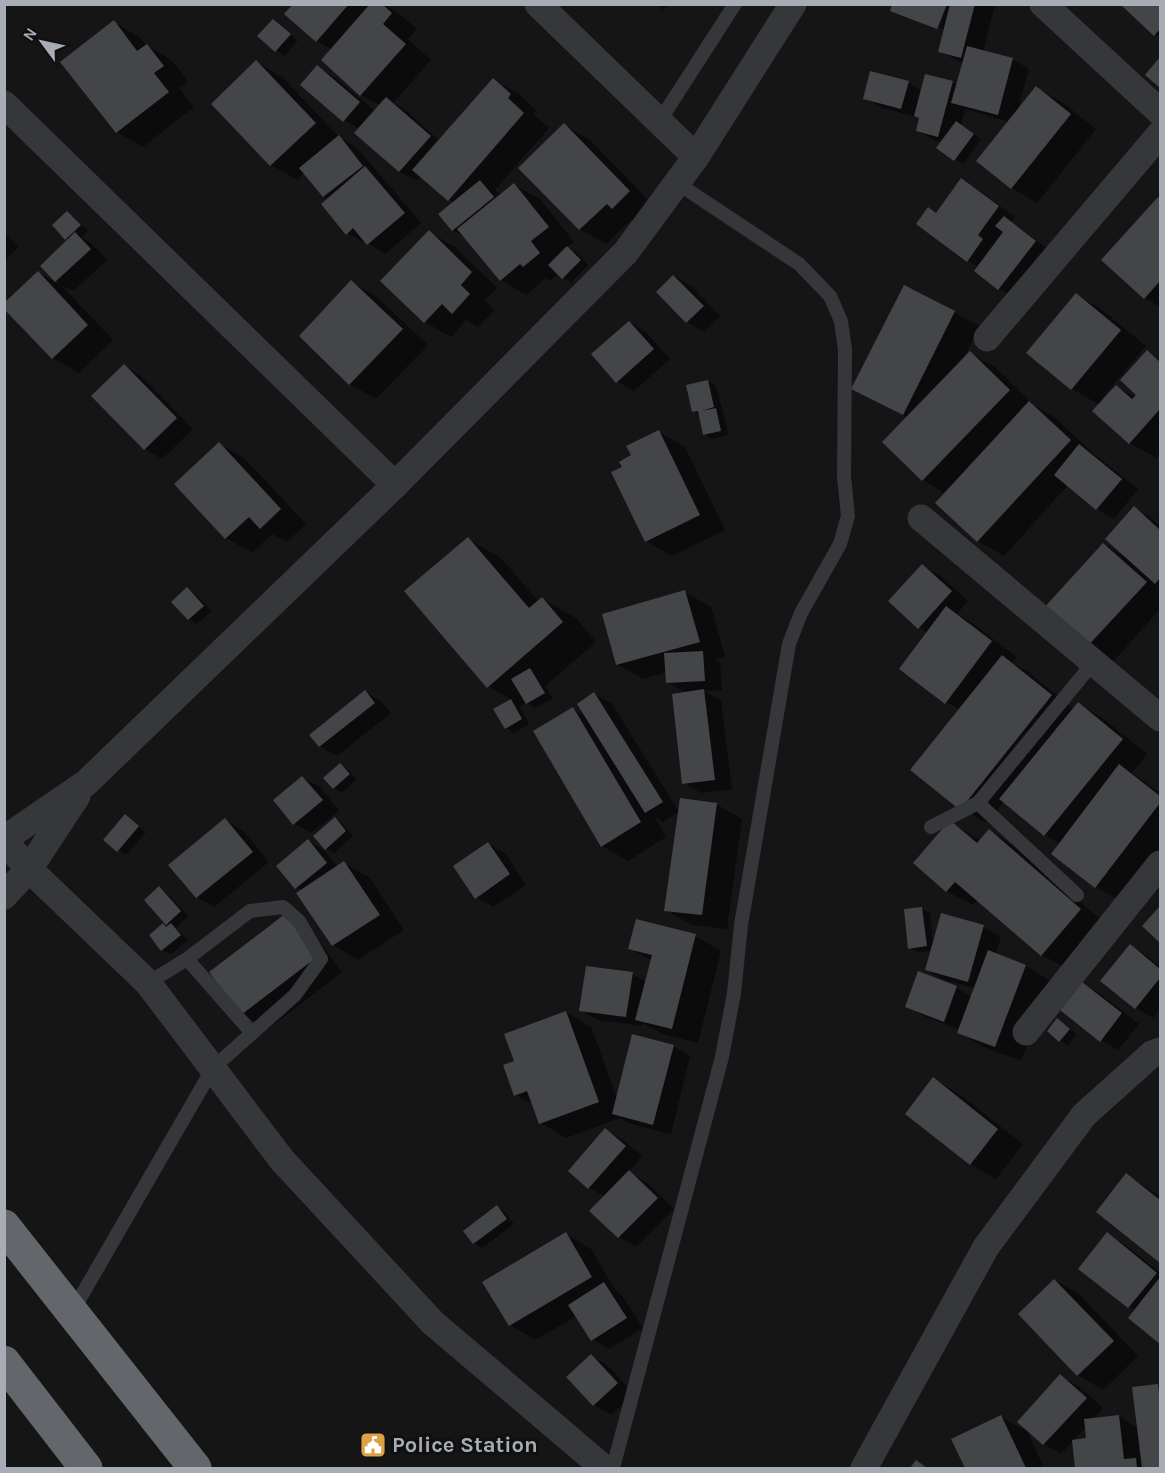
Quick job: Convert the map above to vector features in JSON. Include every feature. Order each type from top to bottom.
[{"type":"highway","points":[[4,1226],[195,1468]]},
{"type":"highway","points":[[4,1362],[86,1468]]},
{"type":"street","points":[[538,4],[696,157]]},
{"type":"street","points":[[604,1468],[433,1323],[282,1160],[148,983],[29,869],[4,840],[86,783],[395,485],[626,252],[696,157],[794,4]]},
{"type":"street","points":[[1043,4],[1161,112]]},
{"type":"street","points":[[4,104],[395,485]]},
{"type":"street","points":[[987,338],[1161,135]]},
{"type":"street","points":[[921,518],[1161,718]]},
{"type":"street","points":[[4,896],[29,869],[86,783]]},
{"type":"street","points":[[1026,1032],[1161,864]]},
{"type":"street","points":[[864,1468],[986,1247],[1084,1115],[1158,1056]]},
{"type":"lane","points":[[659,122],[735,4]]},
{"type":"lane","points":[[613,1468],[722,1057],[734,993],[741,925],[789,644],[801,613],[840,544],[848,516],[844,477],[844,350],[841,321],[830,296],[798,264],[677,183]]},
{"type":"lane","points":[[931,826],[978,803],[1093,663]]},
{"type":"lane","points":[[978,803],[1077,895]]},
{"type":"lane","points":[[72,1312],[213,1068],[294,995],[321,959],[299,921],[284,907],[250,911],[187,959],[148,983]]},
{"type":"lane","points":[[187,959],[252,1033]]},
{"type":"building","points":[[293,4],[349,4],[316,42],[284,14]]},
{"type":"building","points":[[370,4],[382,4],[392,13],[383,24],[406,44],[360,96],[321,60]]},
{"type":"building","points":[[892,4],[947,4],[937,29],[890,11]]},
{"type":"building","points":[[950,4],[975,4],[961,58],[938,52]]},
{"type":"building","points":[[1120,4],[1160,4],[1160,29],[1154,36]]},
{"type":"building","points":[[273,19],[291,34],[275,52],[257,36]]},
{"type":"building","points":[[114,20],[137,51],[147,44],[164,66],[154,73],[169,92],[116,133],[60,62]]},
{"type":"building","points":[[967,46],[1013,58],[998,115],[951,103]]},
{"type":"building","points":[[1160,57],[1160,88],[1145,75]]},
{"type":"building","points":[[256,60],[316,123],[270,166],[211,104]]},
{"type":"building","points":[[317,65],[360,102],[343,122],[300,85]]},
{"type":"building","points":[[870,71],[909,81],[901,109],[863,99]]},
{"type":"building","points":[[925,74],[953,81],[938,137],[916,131],[919,118],[914,116]]},
{"type":"building","points":[[493,78],[511,94],[508,98],[524,113],[448,201],[412,170]]},
{"type":"building","points":[[1036,86],[1071,114],[1011,189],[976,161]]},
{"type":"building","points":[[386,97],[431,136],[399,172],[354,133]]},
{"type":"building","points":[[956,121],[974,134],[954,161],[936,148]]},
{"type":"building","points":[[564,123],[630,191],[612,209],[607,204],[579,230],[518,168]]},
{"type":"building","points":[[339,135],[363,166],[323,197],[299,168]]},
{"type":"building","points":[[365,166],[405,213],[367,245],[353,228],[346,235],[321,204]]},
{"type":"building","points":[[961,178],[999,206],[978,235],[983,239],[967,262],[916,224],[928,207],[936,213]]},
{"type":"building","points":[[480,180],[494,197],[452,231],[438,214]]},
{"type":"building","points":[[514,183],[549,227],[531,241],[540,253],[523,267],[520,264],[500,281],[457,229]]},
{"type":"building","points":[[1158,197],[1160,200],[1160,281],[1144,299],[1101,260]]},
{"type":"building","points":[[67,211],[81,225],[65,240],[52,225]]},
{"type":"building","points":[[1004,216],[1036,241],[998,290],[974,271],[1003,232],[995,226]]},
{"type":"building","points":[[429,230],[472,272],[461,285],[470,294],[452,314],[442,304],[424,323],[380,281]]},
{"type":"building","points":[[75,232],[91,249],[55,282],[40,266]]},
{"type":"building","points":[[567,246],[581,260],[562,279],[548,265]]},
{"type":"building","points":[[38,271],[88,325],[52,359],[4,309],[4,303]]},
{"type":"building","points":[[673,275],[704,306],[686,323],[656,292]]},
{"type":"building","points":[[351,280],[403,329],[349,385],[299,336]]},
{"type":"building","points":[[904,285],[955,311],[903,415],[851,389]]},
{"type":"building","points":[[1076,293],[1121,330],[1071,390],[1026,353]]},
{"type":"building","points":[[629,321],[654,349],[616,383],[591,354]]},
{"type":"building","points":[[1147,350],[1160,362],[1160,409],[1129,444],[1092,411],[1116,385],[1132,399],[1136,395],[1120,380]]},
{"type":"building","points":[[970,351],[1010,390],[922,481],[882,442]]},
{"type":"building","points":[[124,364],[177,418],[144,450],[91,396]]},
{"type":"building","points":[[708,380],[714,407],[702,411],[716,408],[721,431],[703,435],[698,411],[692,412],[686,385]]},
{"type":"building","points":[[1029,401],[1071,440],[977,542],[935,503]]},
{"type":"building","points":[[659,430],[700,515],[645,542],[611,472],[622,467],[619,462],[631,455],[626,446]]},
{"type":"building","points":[[219,442],[281,509],[260,529],[249,517],[225,539],[174,484]]},
{"type":"building","points":[[1079,444],[1122,479],[1096,510],[1054,475]]},
{"type":"building","points":[[1134,506],[1160,530],[1160,578],[1155,584],[1105,539]]},
{"type":"building","points":[[468,537],[529,608],[542,597],[563,622],[487,688],[404,591]]},
{"type":"building","points":[[1103,543],[1147,582],[1085,649],[1042,610]]},
{"type":"building","points":[[922,564],[952,591],[918,629],[888,601]]},
{"type":"building","points":[[187,587],[204,606],[188,620],[171,602]]},
{"type":"building","points":[[685,590],[700,642],[616,665],[602,614]]},
{"type":"building","points":[[946,606],[992,641],[945,704],[899,669]]},
{"type":"building","points":[[703,651],[705,681],[666,683],[664,653]]},
{"type":"building","points":[[1002,655],[1052,695],[960,810],[910,770]]},
{"type":"building","points":[[530,668],[545,693],[526,704],[511,679]]},
{"type":"building","points":[[704,689],[715,780],[682,784],[672,694]]},
{"type":"building","points":[[365,690],[375,703],[319,747],[309,735]]},
{"type":"building","points":[[594,692],[663,802],[645,813],[577,704]]},
{"type":"building","points":[[511,699],[522,719],[505,729],[493,709]]},
{"type":"building","points":[[1078,702],[1123,739],[1044,836],[999,799]]},
{"type":"building","points":[[573,707],[641,822],[601,847],[533,731]]},
{"type":"building","points":[[340,763],[350,774],[333,789],[323,778]]},
{"type":"building","points":[[1119,764],[1160,796],[1160,803],[1095,888],[1051,854]]},
{"type":"building","points":[[302,776],[323,800],[293,825],[273,800]]},
{"type":"building","points":[[680,798],[717,803],[702,915],[664,911]]},
{"type":"building","points":[[125,814],[139,826],[117,852],[103,840]]},
{"type":"building","points":[[335,817],[346,831],[325,850],[313,836]]},
{"type":"building","points":[[225,818],[253,852],[196,898],[168,865]]},
{"type":"building","points":[[950,820],[977,843],[989,829],[1081,909],[1041,956],[955,882],[946,892],[913,863]]},
{"type":"building","points":[[308,839],[327,863],[295,889],[276,866]]},
{"type":"building","points":[[488,842],[510,874],[475,899],[453,866]]},
{"type":"building","points":[[344,861],[380,915],[332,946],[296,893]]},
{"type":"building","points":[[159,886],[181,911],[166,925],[144,900]]},
{"type":"building","points":[[1160,906],[1160,943],[1142,926]]},
{"type":"building","points":[[922,907],[927,946],[908,949],[904,909]]},
{"type":"building","points":[[941,913],[984,925],[968,982],[925,970]]},
{"type":"building","points":[[285,914],[317,957],[241,1015],[209,972]]},
{"type":"building","points":[[636,919],[696,934],[672,1029],[635,1020],[652,955],[628,949]]},
{"type":"building","points":[[163,923],[166,927],[171,923],[181,935],[161,951],[149,935]]},
{"type":"building","points":[[1130,944],[1160,969],[1160,978],[1135,1009],[1100,981]]},
{"type":"building","points":[[988,950],[1026,965],[995,1047],[957,1033]]},
{"type":"building","points":[[586,966],[633,972],[626,1017],[579,1011]]},
{"type":"building","points":[[918,971],[957,986],[944,1022],[905,1007]]},
{"type":"building","points":[[1082,982],[1122,1013],[1100,1042],[1060,1010]]},
{"type":"building","points":[[566,1011],[599,1102],[539,1124],[527,1091],[514,1096],[503,1065],[514,1061],[504,1034]]},
{"type":"building","points":[[1057,1018],[1070,1029],[1059,1042],[1047,1031]]},
{"type":"building","points":[[632,1034],[674,1045],[653,1125],[612,1114]]},
{"type":"building","points":[[933,1077],[998,1129],[970,1165],[905,1114]]},
{"type":"building","points":[[605,1128],[626,1146],[588,1189],[568,1171]]},
{"type":"building","points":[[629,1170],[658,1198],[618,1238],[589,1211]]},
{"type":"building","points":[[1126,1173],[1160,1200],[1160,1263],[1096,1212]]},
{"type":"building","points":[[497,1205],[507,1219],[473,1244],[463,1231]]},
{"type":"building","points":[[566,1232],[592,1277],[509,1326],[482,1282]]},
{"type":"building","points":[[1107,1232],[1157,1273],[1128,1308],[1078,1269]]},
{"type":"building","points":[[1160,1277],[1160,1344],[1128,1318]]},
{"type":"building","points":[[1054,1279],[1114,1341],[1077,1376],[1018,1314]]},
{"type":"building","points":[[604,1282],[627,1318],[591,1341],[568,1305]]},
{"type":"building","points":[[591,1354],[618,1383],[593,1406],[566,1377]]},
{"type":"building","points":[[1060,1374],[1087,1398],[1043,1445],[1017,1422]]},
{"type":"building","points":[[1158,1384],[1160,1468],[1142,1468],[1132,1387]]},
{"type":"building","points":[[1001,1415],[1026,1468],[965,1468],[951,1439]]},
{"type":"building","points":[[1119,1415],[1124,1459],[1136,1458],[1137,1468],[1075,1468],[1072,1440],[1086,1438],[1084,1419]]},
{"type":"building","points":[[916,1460],[927,1468],[910,1468]]},
{"type":"place","name":"Police Station","points":[[373,1445]]}]
